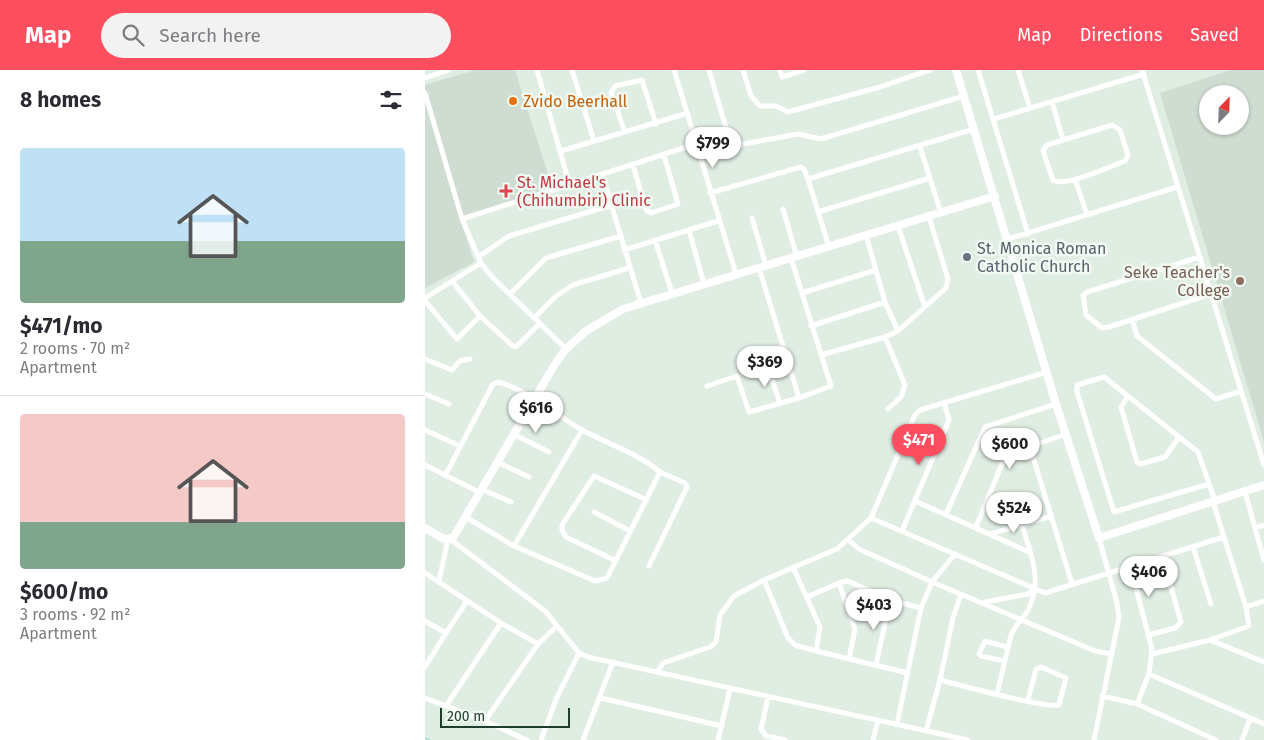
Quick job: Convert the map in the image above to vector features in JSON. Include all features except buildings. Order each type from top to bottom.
[{"type":"street","points":[[425,78],[449,70]]},
{"type":"street","points":[[537,70],[569,183]]},
{"type":"street","points":[[573,70],[594,142]]},
{"type":"street","points":[[674,70],[718,221],[736,274]]},
{"type":"street","points":[[709,70],[726,128],[738,145],[797,134],[821,139],[964,96]]},
{"type":"street","points":[[743,70],[754,101],[760,106],[777,106],[788,112],[880,87],[930,70]]},
{"type":"street","points":[[780,70],[782,77],[804,70]]},
{"type":"street","points":[[956,70],[1056,404],[1099,538],[1117,603],[1119,618],[1094,740]]},
{"type":"street","points":[[979,70],[1029,234]]},
{"type":"street","points":[[1019,70],[1030,108]]},
{"type":"street","points":[[994,119],[1143,72],[1264,465]]},
{"type":"street","points":[[625,132],[611,92],[615,86],[642,80],[656,124]]},
{"type":"street","points":[[425,93],[462,219],[481,263],[566,349]]},
{"type":"street","points":[[1052,102],[1063,140]]},
{"type":"street","points":[[561,151],[688,114]]},
{"type":"street","points":[[1113,125],[1120,130],[1128,155],[1125,162],[1075,179],[1059,183],[1055,182],[1043,151],[1047,145],[1113,125]]},
{"type":"street","points":[[808,179],[920,147],[974,129]]},
{"type":"street","points":[[462,219],[569,183],[633,165],[696,144]]},
{"type":"street","points":[[920,147],[941,213]]},
{"type":"street","points":[[633,165],[646,210],[651,213],[660,211],[678,204],[665,155]]},
{"type":"street","points":[[710,193],[797,167],[804,169],[829,247]]},
{"type":"street","points":[[602,174],[641,303]]},
{"type":"street","points":[[818,212],[931,178]]},
{"type":"street","points":[[1075,179],[1087,215]]},
{"type":"street","points":[[1008,239],[1177,187]]},
{"type":"street","points":[[439,581],[449,539],[459,531],[464,516],[533,400],[566,349],[608,316],[672,293],[995,196]]},
{"type":"street","points":[[479,256],[509,236],[612,205]]},
{"type":"street","points":[[707,386],[737,376],[749,412],[799,398],[831,386],[802,294],[783,209]]},
{"type":"street","points":[[821,356],[885,337],[898,331],[948,283],[929,217]]},
{"type":"street","points":[[752,218],[799,398]]},
{"type":"street","points":[[624,250],[718,221]]},
{"type":"street","points":[[898,226],[925,307]]},
{"type":"street","points":[[689,230],[704,284]]},
{"type":"street","points":[[866,235],[885,302],[898,331]]},
{"type":"street","points":[[510,294],[546,258],[621,236]]},
{"type":"street","points":[[655,240],[672,293]]},
{"type":"street","points":[[1200,257],[1083,295],[1086,316],[1102,328],[1211,294]]},
{"type":"street","points":[[481,263],[425,300],[457,339],[481,316]]},
{"type":"street","points":[[535,317],[556,296],[573,285],[629,268]]},
{"type":"street","points":[[802,294],[876,270]]},
{"type":"street","points":[[452,281],[481,316],[514,347],[540,323]]},
{"type":"street","points":[[811,326],[885,302]]},
{"type":"street","points":[[1132,318],[1137,336],[1216,399],[1241,391]]},
{"type":"street","points":[[885,337],[905,385],[901,396],[888,408]]},
{"type":"street","points":[[425,359],[452,370],[460,362],[470,358]]},
{"type":"street","points":[[768,366],[780,404]]},
{"type":"street","points":[[658,671],[663,663],[710,647],[716,642],[718,623],[728,603],[739,591],[837,549],[849,540],[871,518],[915,415],[920,410],[1047,372]]},
{"type":"street","points":[[1153,654],[1210,640],[1249,626],[1246,607],[1209,484],[1198,452],[1104,377],[1077,385],[1077,392],[1114,512],[1209,484]]},
{"type":"street","points":[[446,474],[496,382],[533,400],[582,430],[648,462],[660,472],[685,483],[687,487],[649,566]]},
{"type":"street","points":[[425,394],[449,404]]},
{"type":"street","points":[[1128,396],[1121,407],[1137,462],[1141,464],[1165,457],[1179,437]]},
{"type":"street","points":[[902,531],[949,420],[944,402]]},
{"type":"street","points":[[946,514],[985,427],[1056,404]]},
{"type":"street","points":[[425,430],[460,446]]},
{"type":"street","points":[[514,546],[582,430]]},
{"type":"street","points":[[513,434],[549,452]]},
{"type":"street","points":[[976,527],[1001,464],[1009,454],[1066,434]]},
{"type":"street","points":[[1031,446],[1072,584]]},
{"type":"street","points":[[497,462],[529,477]]},
{"type":"street","points":[[425,465],[511,502]]},
{"type":"street","points":[[464,516],[514,546],[595,582],[607,578],[660,472]]},
{"type":"street","points":[[616,561],[566,537],[562,530],[562,525],[594,476],[647,500]]},
{"type":"street","points":[[1099,538],[1264,485]]},
{"type":"street","points":[[1245,492],[1264,560]]},
{"type":"street","points":[[915,502],[976,527],[1029,552]]},
{"type":"street","points":[[594,512],[631,531]]},
{"type":"street","points":[[989,534],[1052,516]]},
{"type":"street","points":[[871,518],[1045,593],[1108,572],[1224,538]]},
{"type":"street","points":[[997,694],[1007,646],[1014,626],[1032,601],[1037,581],[1022,524]]},
{"type":"street","points":[[1255,528],[1264,525]]},
{"type":"street","points":[[425,528],[449,539],[545,610],[579,653],[768,698],[968,740]]},
{"type":"street","points":[[849,540],[859,549],[932,582],[1095,652],[1112,654]]},
{"type":"street","points":[[1193,547],[1211,604]]},
{"type":"street","points":[[897,724],[921,608],[932,582],[955,554]]},
{"type":"street","points":[[1149,635],[1175,628],[1181,622],[1162,556]]},
{"type":"street","points":[[1131,566],[1153,654],[1149,674],[1137,704]]},
{"type":"street","points":[[793,567],[819,628],[816,651]]},
{"type":"street","points":[[425,573],[501,623],[538,644]]},
{"type":"street","points":[[764,580],[788,638],[795,645],[908,674]]},
{"type":"street","points":[[807,597],[839,582],[848,581],[890,600],[921,608]]},
{"type":"street","points":[[839,582],[855,629],[849,658]]},
{"type":"street","points":[[983,603],[1028,594],[1034,589]]},
{"type":"street","points":[[926,731],[940,680],[953,618],[961,594]]},
{"type":"street","points":[[876,665],[890,600]]},
{"type":"street","points":[[425,668],[467,601]]},
{"type":"street","points":[[1246,607],[1264,601]]},
{"type":"street","points":[[425,621],[446,632]]},
{"type":"street","points":[[446,706],[501,623]]},
{"type":"street","points":[[485,721],[538,644],[557,626]]},
{"type":"street","points":[[1210,640],[1264,662]]},
{"type":"street","points":[[1004,661],[979,654],[985,641],[1007,646]]},
{"type":"street","points":[[541,740],[557,697],[579,653]]},
{"type":"street","points":[[583,740],[601,698],[613,662]]},
{"type":"street","points":[[940,680],[1054,706],[1059,705],[1066,678],[1041,667],[1036,669],[1028,700]]},
{"type":"street","points":[[1149,674],[1264,724]]},
{"type":"street","points":[[718,740],[730,689]]},
{"type":"street","points":[[1103,696],[1137,704],[1215,740]]},
{"type":"street","points":[[425,698],[485,721],[527,740]]},
{"type":"street","points":[[601,698],[722,726]]},
{"type":"street","points":[[768,698],[761,729],[766,736],[785,740]]},
{"type":"street","points":[[1242,740],[1250,719]]},
{"type":"street","points":[[873,740],[878,720]]},
{"type":"shaded area","points":[[475,70],[515,70],[553,190],[460,219],[474,262],[425,288],[425,85]]},
{"type":"shaded area","name":"Seke Teacher's College","points":[[1230,70],[1264,70],[1264,442],[1160,93]]},
{"type":"waterway","points":[[425,738],[430,740]]},
{"type":"place","name":"Zvido Beerhall","points":[[513,101]]},
{"type":"place","name":"St. Michael's (Chihumbiri) Clinic","points":[[506,191]]},
{"type":"place","name":"St. Monica Roman Catholic Church","points":[[967,257]]},
{"type":"place","name":"Seke Teacher's College","points":[[1240,281]]}]
